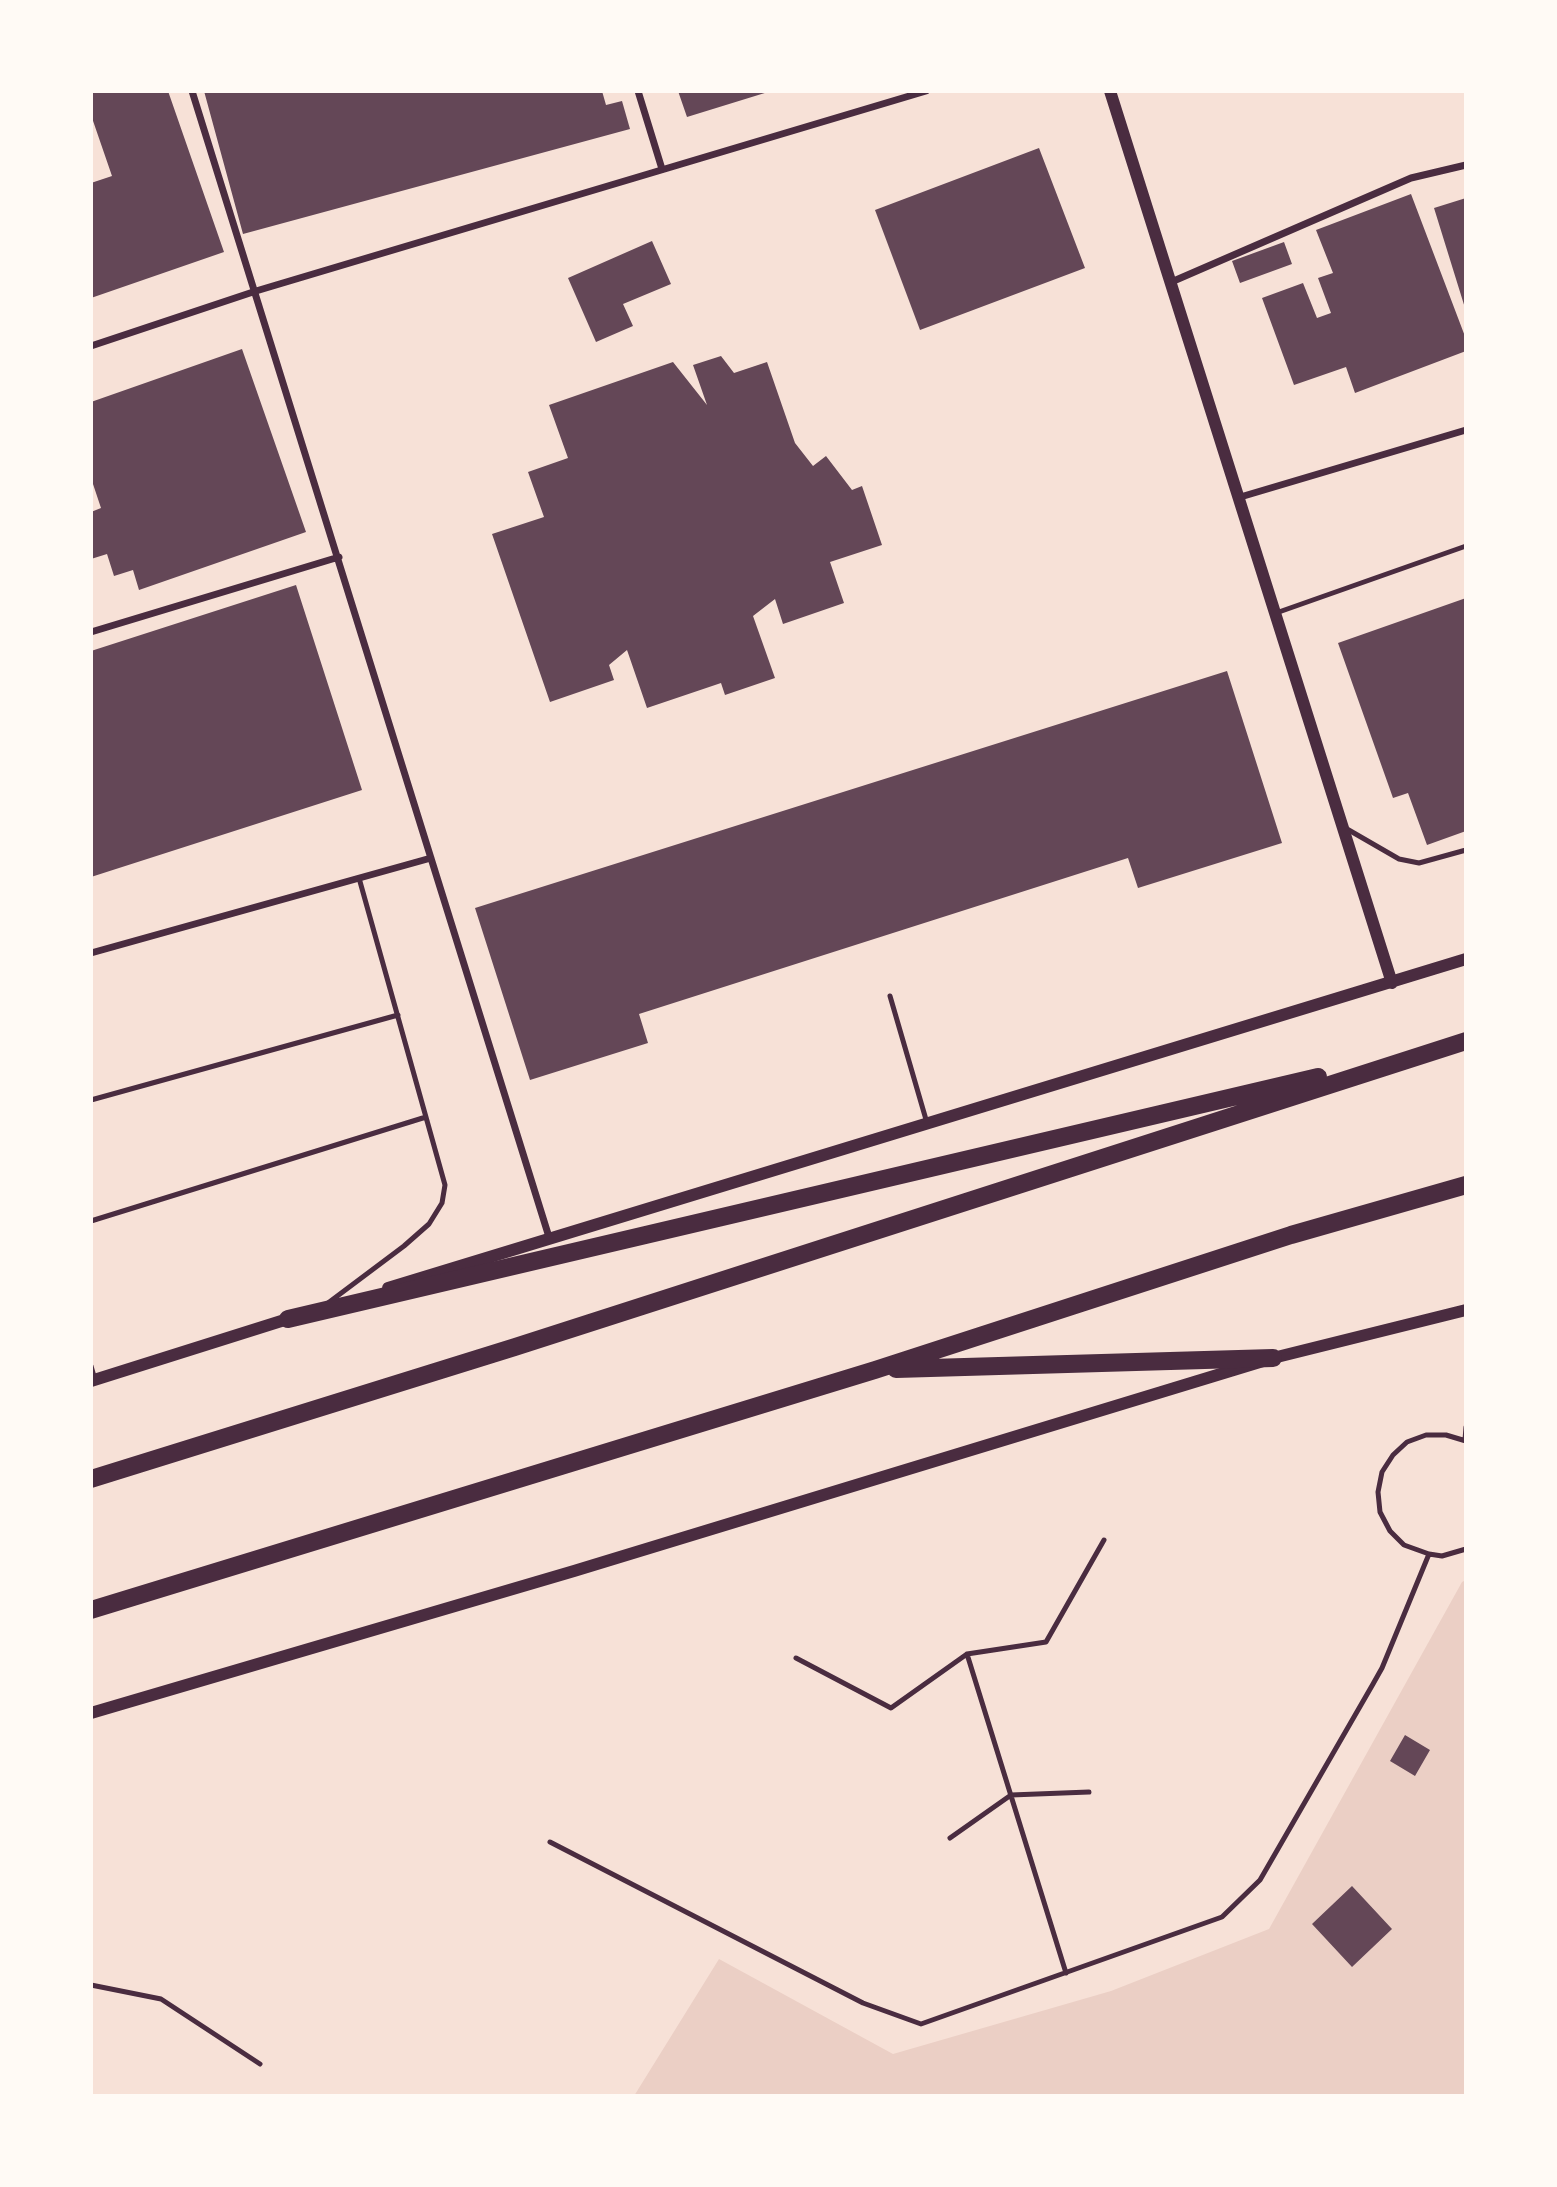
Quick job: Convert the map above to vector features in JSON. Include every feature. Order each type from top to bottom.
[{"type":"main road","points":[[288,1319],[1466,1041]]},
{"type":"main road","points":[[91,1479],[515,1347],[1444,1047]]},
{"type":"main road","points":[[91,1610],[874,1370],[1291,1235],[1466,1185]]},
{"type":"main road","points":[[874,1370],[1273,1358]]},
{"type":"street","points":[[192,91],[549,1237]]},
{"type":"street","points":[[638,91],[662,170]]},
{"type":"street","points":[[91,346],[256,290],[926,91]]},
{"type":"street","points":[[1110,91],[1273,614],[1392,983]]},
{"type":"street","points":[[1169,283],[1412,178],[1466,165]]},
{"type":"street","points":[[1237,498],[1466,430]]},
{"type":"street","points":[[91,632],[339,557]]},
{"type":"street","points":[[91,953],[431,858]]},
{"type":"street","points":[[93,1380],[549,1237],[1466,959]]},
{"type":"street","points":[[91,1713],[561,1575],[1273,1358],[1466,1310]]},
{"type":"lane","points":[[1273,614],[1466,546]]},
{"type":"lane","points":[[1341,825],[1399,859],[1419,863],[1466,850]]},
{"type":"lane","points":[[320,1309],[429,1224],[442,1203],[445,1185],[359,878]]},
{"type":"lane","points":[[890,996],[927,1124]]},
{"type":"lane","points":[[91,1100],[398,1015]]},
{"type":"lane","points":[[91,1221],[426,1117]]},
{"type":"lane","points":[[91,1366],[93,1380]]},
{"type":"lane","points":[[1466,1427],[1465,1440],[1446,1435],[1426,1435],[1408,1442],[1392,1455],[1382,1472],[1378,1492],[1380,1512],[1390,1531],[1404,1545],[1443,1556],[1466,1549]]},
{"type":"lane","points":[[796,1658],[891,1708],[967,1654],[1046,1642],[1104,1540]]},
{"type":"lane","points":[[550,1842],[863,2003],[921,2024],[1222,1917],[1260,1880],[1382,1668],[1429,1554]]},
{"type":"lane","points":[[967,1654],[1066,1973]]},
{"type":"lane","points":[[950,1838],[1011,1795],[1089,1792]]},
{"type":"lane","points":[[91,1985],[161,1999],[260,2064]]},
{"type":"shaded area","points":[[1466,1580],[1466,2096],[634,2096],[719,1959],[893,2054],[1111,1991],[1269,1929],[1462,1582]]},
{"type":"building","points":[[91,91],[168,91],[224,252],[91,298],[91,183],[112,176],[91,115]]},
{"type":"building","points":[[204,91],[602,91],[606,105],[622,101],[630,129],[243,234]]},
{"type":"building","points":[[678,91],[768,91],[768,92],[687,117]]},
{"type":"building","points":[[1039,148],[1085,268],[920,330],[875,210]]},
{"type":"building","points":[[1411,194],[1466,339],[1466,351],[1355,393],[1346,367],[1294,385],[1262,298],[1303,283],[1317,318],[1331,313],[1318,278],[1333,273],[1316,230]]},
{"type":"building","points":[[1466,198],[1466,308],[1465,308],[1434,208]]},
{"type":"building","points":[[652,241],[671,284],[623,304],[633,326],[596,342],[568,278]]},
{"type":"building","points":[[1284,242],[1292,264],[1240,283],[1232,261]]},
{"type":"building","points":[[242,349],[306,532],[139,590],[133,570],[114,576],[107,554],[91,559],[91,512],[101,508],[91,478],[91,402]]},
{"type":"building","points":[[721,356],[734,373],[767,362],[795,443],[813,466],[826,456],[852,490],[862,486],[882,545],[830,562],[844,603],[783,624],[775,599],[753,616],[775,678],[725,695],[721,683],[647,708],[627,650],[609,665],[614,680],[550,702],[492,534],[544,517],[528,472],[568,458],[549,405],[673,362],[707,405],[693,365]]},
{"type":"building","points":[[296,585],[362,790],[91,877],[91,651]]},
{"type":"building","points":[[1466,598],[1466,831],[1427,845],[1408,793],[1393,798],[1338,643]]},
{"type":"building","points":[[1227,671],[1282,843],[1138,888],[1128,858],[639,1014],[648,1043],[530,1080],[475,908]]},
{"type":"building","points":[[1405,1735],[1430,1750],[1415,1776],[1390,1761]]},
{"type":"building","points":[[1352,1886],[1392,1929],[1352,1967],[1312,1924]]}]
